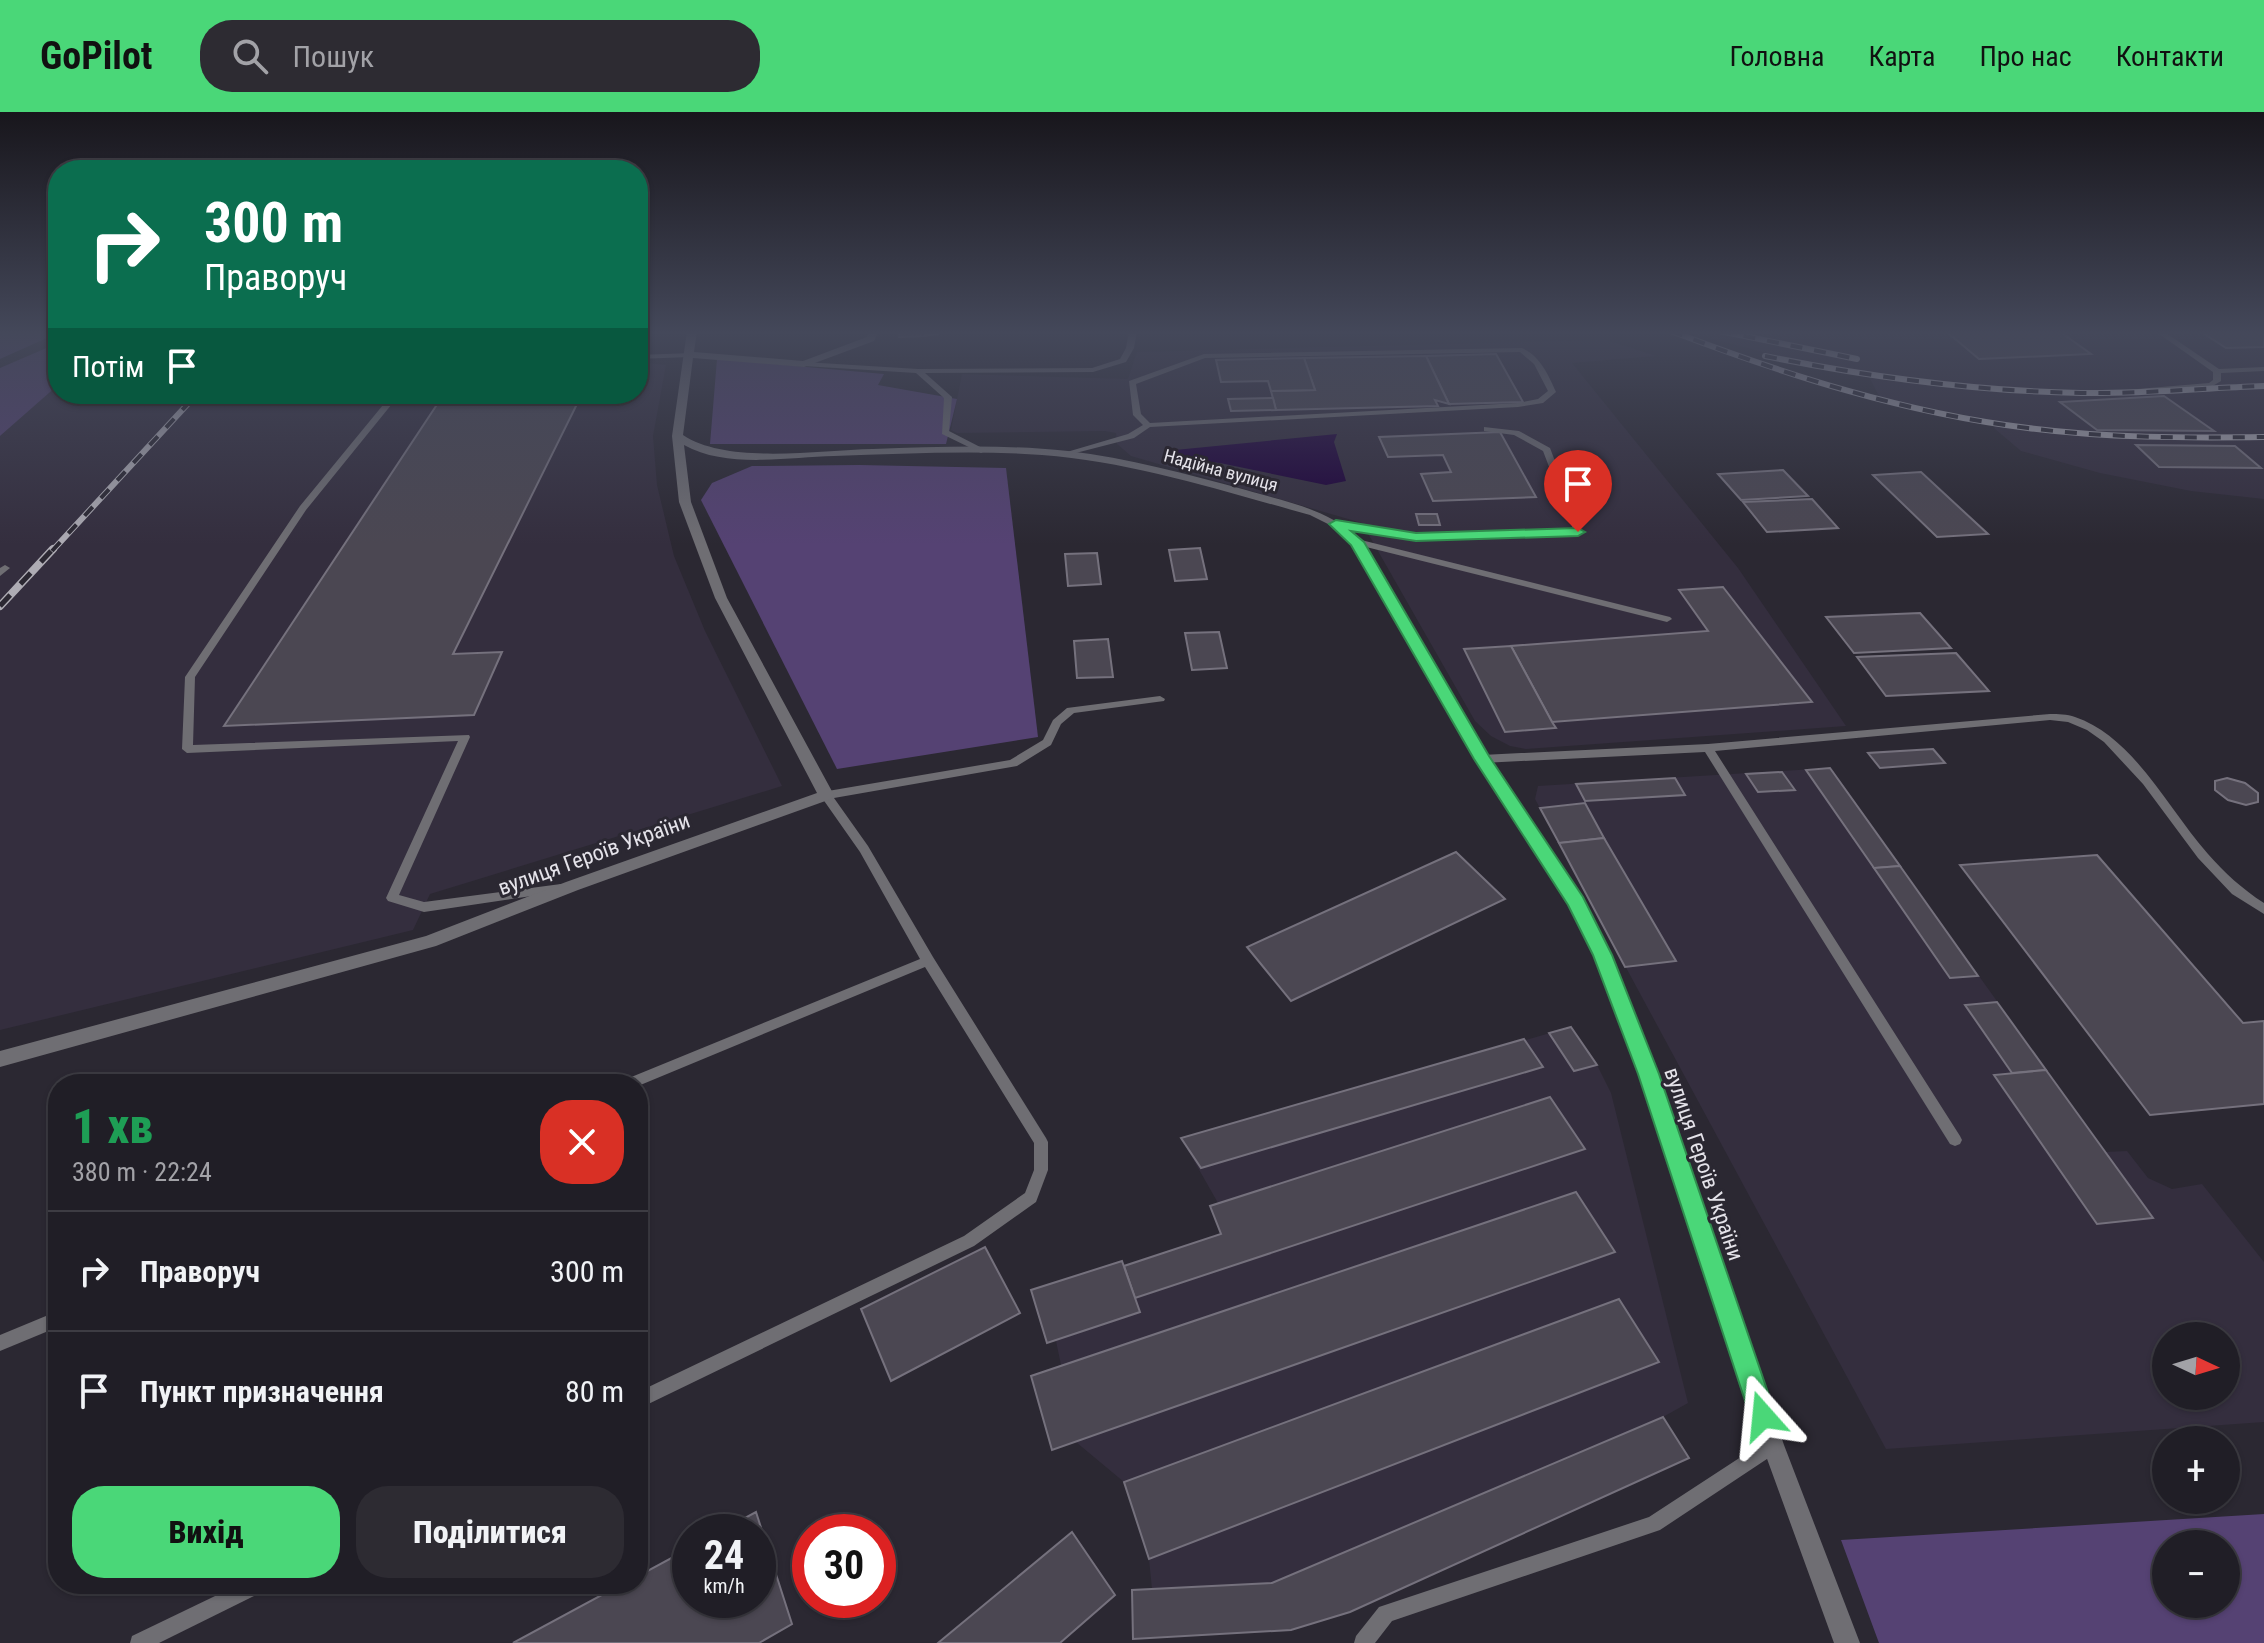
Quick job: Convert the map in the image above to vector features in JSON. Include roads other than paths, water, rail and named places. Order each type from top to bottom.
[{"type":"street","points":[[682,402],[677,436],[685,502],[721,598],[826,795]]},
{"type":"street","name":"Надійна вулиця","points":[[677,436],[701,449],[741,455],[981,451],[1064,454],[1124,463],[1185,478],[1314,513],[1336,524]]},
{"type":"street","name":"вулиця Героїв України","points":[[1336,524],[1357,542],[1482,759],[1576,902],[1603,955],[1648,1074],[1773,1445],[1847,1643]]},
{"type":"street","name":"вулиця Героїв України","points":[[0,1059],[430,941],[572,886],[826,795]]},
{"type":"lane","points":[[948,402],[945,432],[981,451]]},
{"type":"lane","points":[[1135,402],[1137,415],[1148,425]]},
{"type":"lane","points":[[1064,454],[1131,436],[1148,425],[1532,402]]},
{"type":"lane","points":[[388,404],[303,508],[190,677],[187,749],[465,737],[392,898],[424,907],[572,886]]},
{"type":"lane","points":[[1336,524],[1416,537],[1578,532],[1547,450],[1516,433],[1487,429]]},
{"type":"lane","points":[[1357,542],[1667,619]]},
{"type":"lane","points":[[648,1396],[969,1241],[1031,1197],[1041,1170],[1041,1142],[928,961],[864,849],[826,795],[1013,763],[1047,742],[1057,722],[1071,710],[1160,699]]},
{"type":"lane","points":[[1482,759],[1708,748],[2050,717],[2070,719],[2108,740],[2147,781],[2202,855],[2236,891],[2264,909]]},
{"type":"lane","points":[[1708,748],[1955,1140]]},
{"type":"lane","points":[[648,1076],[928,961]]},
{"type":"lane","points":[[0,1343],[48,1323]]},
{"type":"lane","points":[[1363,1643],[1386,1614],[1654,1524],[1773,1445]]},
{"type":"lane","points":[[139,1643],[239,1594]]},
{"type":"railway","points":[[1893,402],[1936,413],[2057,431],[2116,436],[2264,437]]},
{"type":"railway","points":[[52,551],[188,404]]},
{"type":"railway","points":[[0,606],[53,549]]}]
